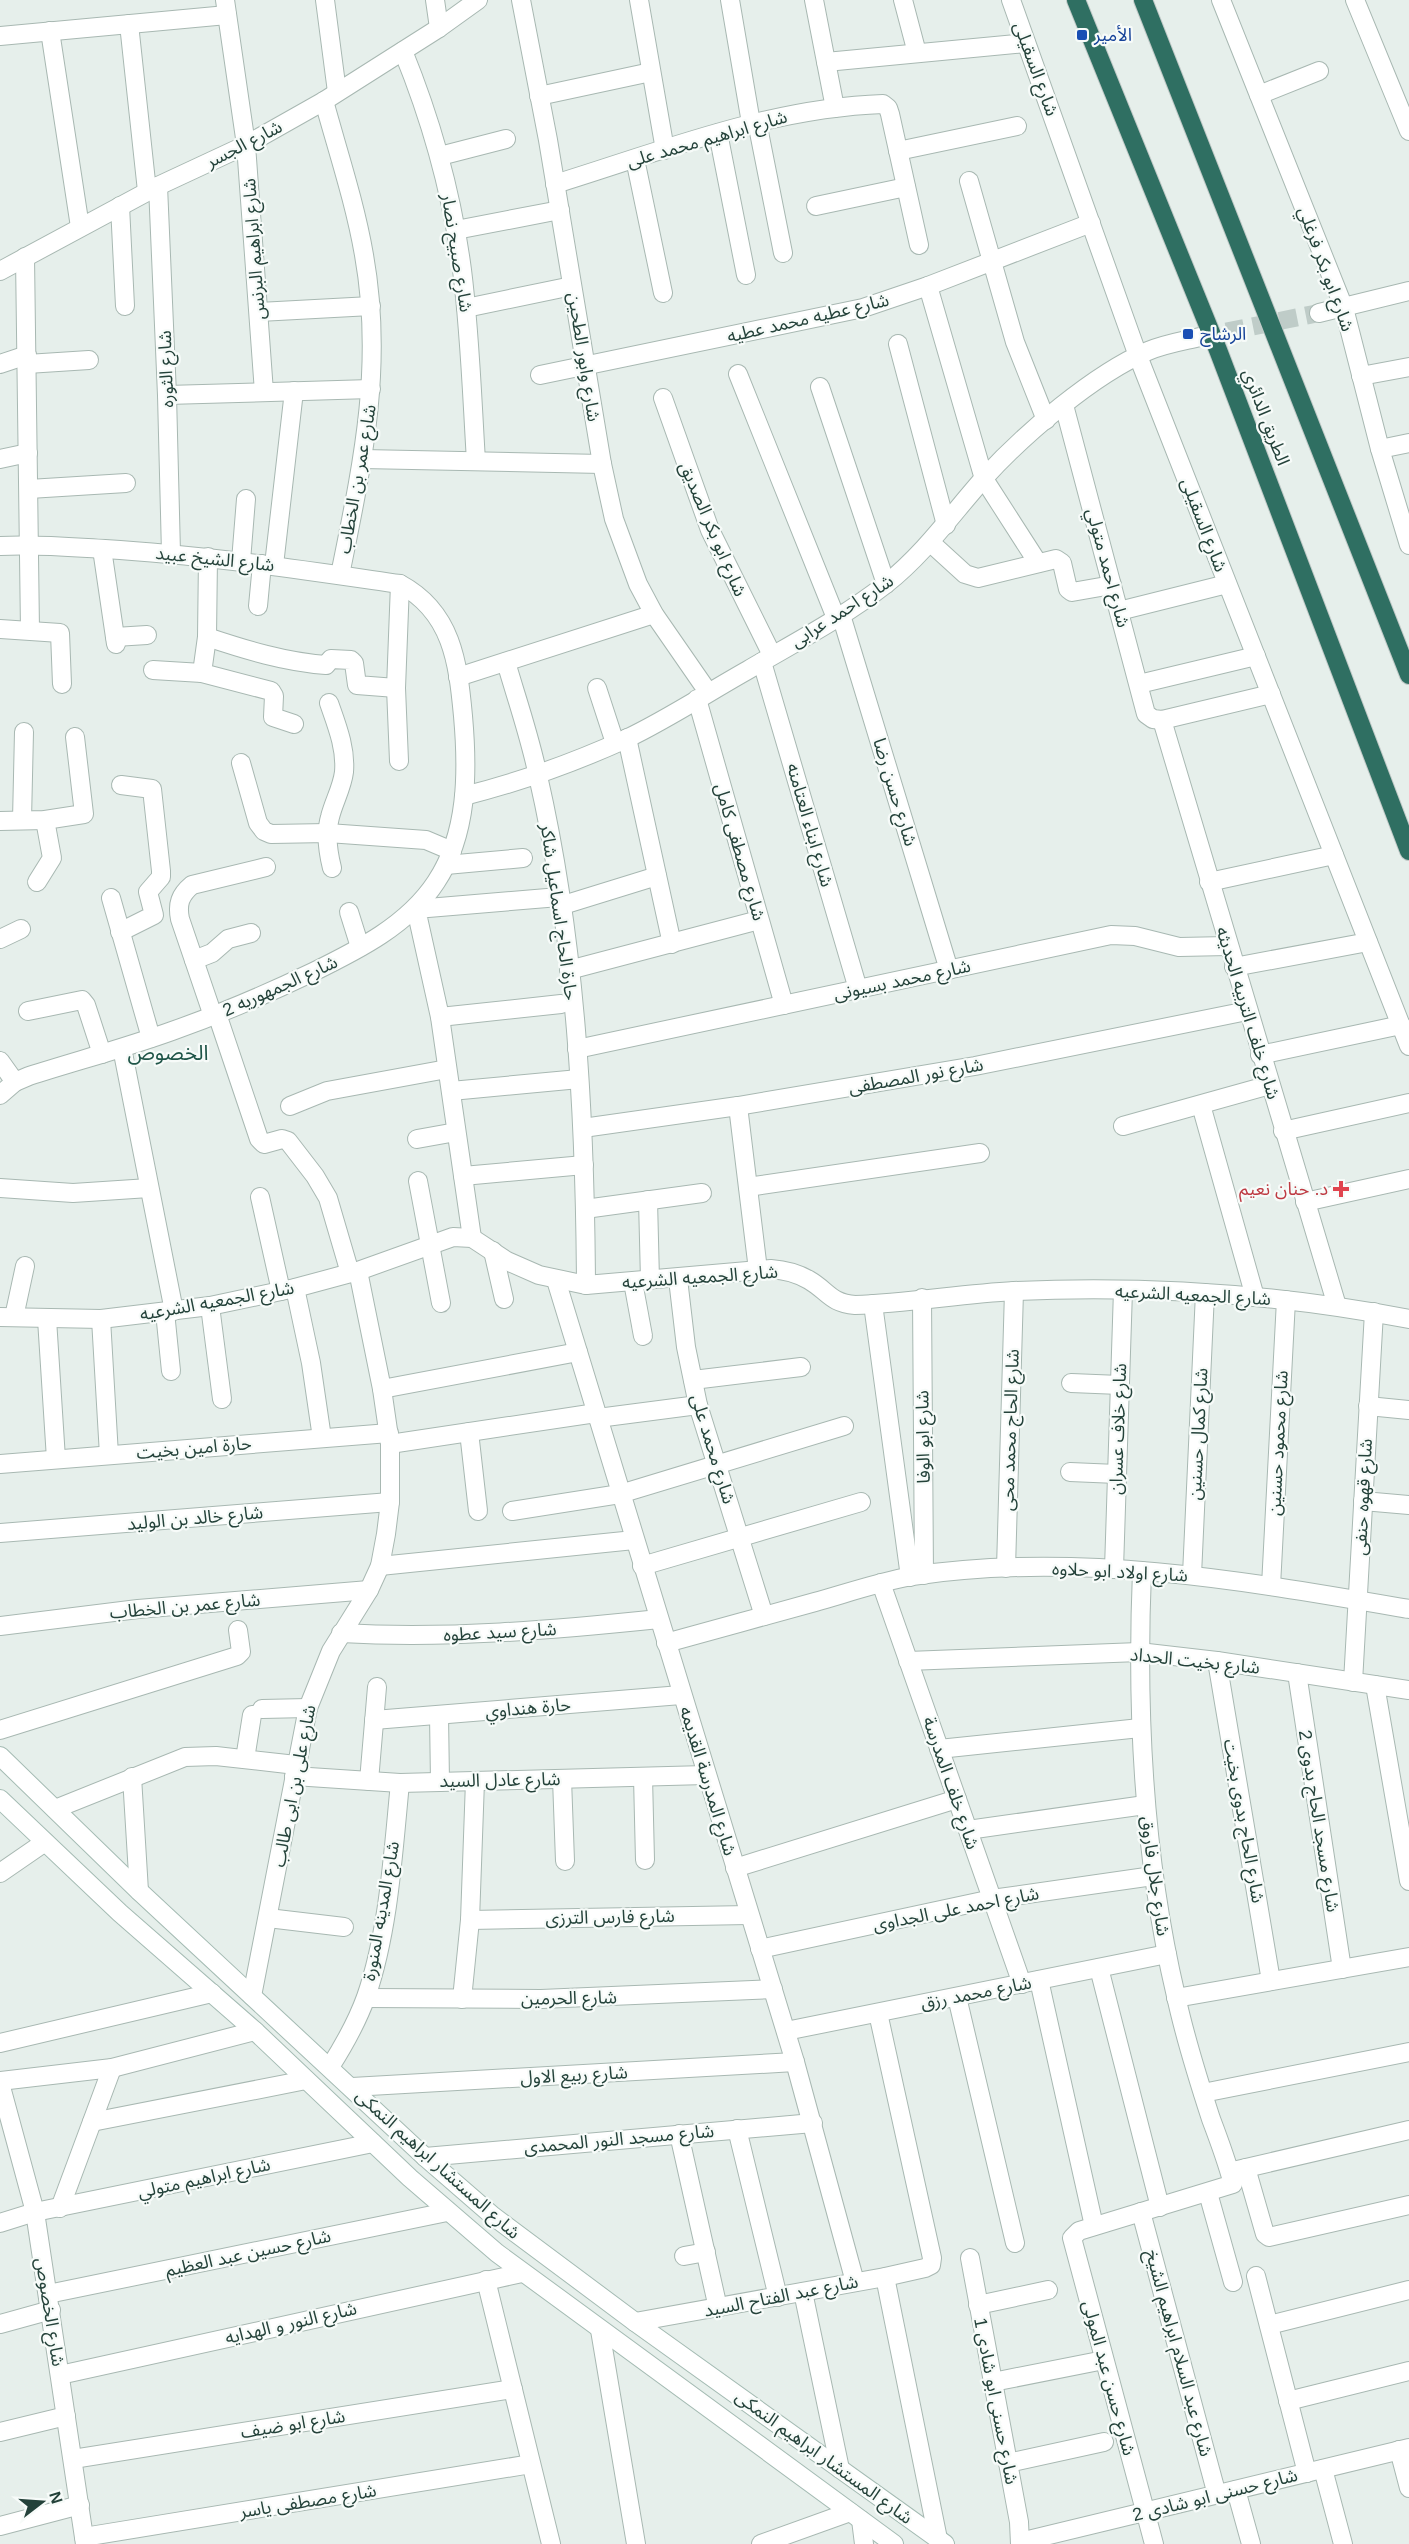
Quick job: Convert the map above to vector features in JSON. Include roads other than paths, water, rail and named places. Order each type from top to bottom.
[{"type":"highway","name":"الطريق الدائري","points":[[1076,0],[1218,350],[1409,851]]},
{"type":"highway","points":[[1143,0],[1409,675]]},
{"type":"street","name":"شارع عمر بن الخطاب","points":[[325,0],[331,97],[364,255],[371,306],[371,389],[363,459],[340,575]]},
{"type":"street","points":[[435,0],[439,28]]},
{"type":"street","name":"شارع الجسر","points":[[1,264],[25,257],[152,188],[246,145],[331,97],[439,28],[478,0]]},
{"type":"street","name":"شارع وابور الطحين","points":[[521,0],[560,210],[602,464],[614,519],[625,551],[654,614],[702,696]]},
{"type":"street","points":[[639,0],[666,150]]},
{"type":"street","points":[[730,0],[783,253]]},
{"type":"street","points":[[814,0],[835,108]]},
{"type":"street","points":[[903,0],[917,53]]},
{"type":"street","name":"شارع السقيلى","points":[[1011,0],[1138,356],[1409,1046]]},
{"type":"street","name":"شارع ابو بكر فرغلي","points":[[1221,0],[1344,308],[1380,448],[1406,526],[1409,545]]},
{"type":"street","points":[[1356,0],[1409,131]]},
{"type":"street","points":[[0,36],[129,24],[226,7]]},
{"type":"street","name":"شارع ابراهيم البرنس","points":[[226,7],[246,145],[264,392]]},
{"type":"street","name":"شارع الثوره","points":[[129,24],[152,188],[167,395],[171,553]]},
{"type":"street","points":[[50,31],[80,227]]},
{"type":"street","points":[[826,62],[1026,43]]},
{"type":"street","name":"شارع صبيح نصار","points":[[403,51],[440,156],[456,230],[466,308],[476,461]]},
{"type":"street","points":[[1259,95],[1319,71]]},
{"type":"street","points":[[539,96],[651,72]]},
{"type":"street","name":"شارع ابراهيم محمد على","points":[[555,184],[718,132],[835,108],[885,106],[890,114],[898,151]]},
{"type":"street","points":[[919,245],[898,151],[1017,126]]},
{"type":"street","points":[[718,132],[746,275]]},
{"type":"street","points":[[440,156],[506,139]]},
{"type":"street","points":[[635,159],[663,293]]},
{"type":"street","points":[[969,181],[1016,342],[1046,420]]},
{"type":"street","points":[[816,206],[906,187]]},
{"type":"street","points":[[120,206],[125,306]]},
{"type":"street","points":[[456,230],[560,210]]},
{"type":"street","name":"شارع عطيه محمد عطيه","points":[[540,375],[830,316],[928,286],[1091,223]]},
{"type":"street","points":[[25,257],[30,630]]},
{"type":"street","points":[[466,308],[573,286]]},
{"type":"street","points":[[928,286],[984,479],[1038,563]]},
{"type":"street","points":[[1318,313],[1409,291]]},
{"type":"street","points":[[259,312],[371,306]]},
{"type":"street","name":"شارع احمد عرابى","points":[[464,796],[538,775],[621,741],[838,617],[886,584],[931,543],[984,479],[1064,405],[1138,356],[1160,346],[1200,337]]},
{"type":"street","points":[[898,344],[946,525]]},
{"type":"street","points":[[0,364],[27,360],[89,360]]},
{"type":"street","points":[[1361,376],[1409,367]]},
{"type":"street","name":"شارع حسن رضا","points":[[738,374],[838,617],[949,970]]},
{"type":"street","points":[[820,387],[886,584]]},
{"type":"street","points":[[167,395],[371,389]]},
{"type":"street","points":[[258,606],[268,565],[294,391]]},
{"type":"street","name":"شارع ابو بكر الصديق","points":[[663,398],[710,530],[767,659]]},
{"type":"street","name":"شارع احمد متولي","points":[[1064,405],[1146,714],[1153,719],[1162,720]]},
{"type":"street","points":[[1380,448],[1409,443]]},
{"type":"street","points":[[0,459],[28,453]]},
{"type":"street","points":[[363,459],[602,464]]},
{"type":"street","points":[[29,489],[126,483]]},
{"type":"street","points":[[241,561],[246,499]]},
{"type":"street","points":[[931,543],[971,577],[985,577],[1059,560],[1068,589],[1075,593],[1112,585]]},
{"type":"street","name":"شارع الشيخ عبيد","points":[[0,546],[29,544],[171,553],[400,584]]},
{"type":"street","points":[[102,549],[116,640],[147,635]]},
{"type":"street","points":[[202,673],[207,637],[208,557]]},
{"type":"street","points":[[399,761],[396,688],[400,584]]},
{"type":"street","name":"شارع الجمهوريه 2","points":[[15,1082],[215,1015],[302,977],[360,947],[416,909],[438,881],[449,858],[460,824],[464,796],[465,737],[458,677],[450,640],[442,623],[432,607],[418,594],[400,584]]},
{"type":"street","points":[[1119,611],[1227,585]]},
{"type":"street","points":[[458,677],[654,614]]},
{"type":"street","points":[[0,629],[60,633],[62,684]]},
{"type":"street","points":[[207,637],[268,656],[324,665],[332,659],[351,660],[354,663],[357,685],[396,688]]},
{"type":"street","points":[[1138,684],[1256,656]]},
{"type":"street","name":"شارع ابناء العتامنه","points":[[767,659],[858,989]]},
{"type":"street","name":"حارة الحاج اسماعيل شاكر","points":[[506,662],[538,775],[560,901],[569,970],[583,1128],[586,1285]]},
{"type":"street","points":[[153,670],[202,673],[271,691],[274,696],[273,717],[294,724]]},
{"type":"street","points":[[597,688],[621,741],[657,876],[672,944]]},
{"type":"street","points":[[1162,720],[1271,694]]},
{"type":"street","name":"شارع مصطفى كامل","points":[[702,696],[759,920],[784,1005]]},
{"type":"street","points":[[329,703],[342,740],[344,771],[328,833],[332,868]]},
{"type":"street","name":"شارع خلف التربيه الحديثه","points":[[1162,720],[1336,1306]]},
{"type":"street","points":[[22,820],[24,732]]},
{"type":"street","points":[[0,821],[45,820],[84,814],[75,737]]},
{"type":"street","points":[[241,763],[258,823],[264,831],[271,834],[328,833],[426,840],[449,858],[523,858]]},
{"type":"street","points":[[120,932],[154,915],[148,892],[161,877],[152,789],[121,785]]},
{"type":"street","points":[[37,882],[52,858],[45,820]]},
{"type":"street","points":[[1209,882],[1334,855]]},
{"type":"street","points":[[215,1015],[178,909],[184,891],[202,881],[266,867]]},
{"type":"street","points":[[472,1238],[440,1017],[416,909],[560,901],[657,876]]},
{"type":"street","points":[[111,898],[151,1038]]},
{"type":"street","points":[[349,912],[360,947]]},
{"type":"street","points":[[569,970],[759,920]]},
{"type":"street","points":[[0,939],[21,929]]},
{"type":"street","points":[[194,960],[212,953],[228,939],[251,933]]},
{"type":"street","name":"شارع محمد بسيونى","points":[[577,1049],[1111,935],[1135,936],[1179,947],[1228,946]]},
{"type":"street","points":[[1234,967],[1368,942]]},
{"type":"street","points":[[28,1011],[82,1000],[86,1005],[102,1054]]},
{"type":"street","points":[[440,1017],[561,1004]]},
{"type":"street","name":"شارع نور المصطفى","points":[[583,1128],[738,1106],[975,1066],[1247,1011]]},
{"type":"street","name":"شارع على بن ابى طالب","points":[[215,1015],[260,1140],[264,1144],[282,1139],[288,1141],[315,1176],[333,1210],[354,1272],[382,1389],[390,1439],[390,1502],[380,1566],[369,1590],[341,1633],[322,1669],[308,1708],[252,1996]]},
{"type":"street","points":[[1260,1055],[1401,1025]]},
{"type":"street","points":[[122,1048],[149,1188],[169,1312],[171,1371]]},
{"type":"street","points":[[0,1060],[15,1082],[0,1095]]},
{"type":"street","points":[[290,1106],[327,1091],[447,1069]]},
{"type":"street","points":[[451,1091],[579,1078]]},
{"type":"street","points":[[1123,1126],[1270,1085]]},
{"type":"street","points":[[1283,1131],[1409,1103]]},
{"type":"street","points":[[1201,1104],[1256,1297]]},
{"type":"street","points":[[738,1106],[758,1270]]},
{"type":"street","points":[[418,1140],[456,1132]]},
{"type":"street","points":[[748,1187],[980,1153]]},
{"type":"street","points":[[463,1176],[584,1166]]},
{"type":"street","points":[[1305,1202],[1409,1179]]},
{"type":"street","points":[[418,1181],[441,1303]]},
{"type":"street","points":[[0,1188],[73,1192],[149,1188]]},
{"type":"street","points":[[585,1209],[702,1192]]},
{"type":"street","points":[[260,1197],[311,1363],[322,1438]]},
{"type":"street","points":[[643,1336],[642,1281],[648,1200]]},
{"type":"street","name":"شارع الجمعيه الشرعيه","points":[[7,1317],[101,1319],[210,1306],[288,1290],[354,1272],[453,1238],[472,1238],[523,1269],[556,1280],[586,1285],[771,1269],[798,1274],[811,1281],[831,1299],[842,1304],[873,1304],[1014,1291],[1123,1290],[1205,1293],[1286,1300],[1409,1319]]},
{"type":"street","points":[[493,1251],[504,1299]]},
{"type":"street","points":[[7,1317],[25,1266]]},
{"type":"street","name":"شارع محمد على","points":[[678,1278],[698,1405],[764,1616]]},
{"type":"street","name":"شارع المدرسة القديمه","points":[[556,1280],[681,1695],[786,2031],[855,2282]]},
{"type":"street","name":"شارع خلاف عسران","points":[[1114,1569],[1123,1290]]},
{"type":"street","name":"شارع الحاج محمد محى","points":[[1006,1568],[1014,1291]]},
{"type":"street","name":"شارع كمال حسنين","points":[[1192,1575],[1205,1293]]},
{"type":"street","name":"شارع ابو الوفا","points":[[917,1576],[922,1298]]},
{"type":"street","name":"شارع محمود حسنين","points":[[1270,1586],[1286,1300]]},
{"type":"street","points":[[873,1304],[917,1576]]},
{"type":"street","points":[[210,1306],[222,1400]]},
{"type":"street","name":"شارع قهوه حنفى","points":[[1353,1682],[1374,1312]]},
{"type":"street","points":[[47,1319],[56,1460]]},
{"type":"street","points":[[101,1319],[109,1455]]},
{"type":"street","points":[[382,1389],[578,1352]]},
{"type":"street","points":[[693,1380],[801,1367]]},
{"type":"street","points":[[1071,1383],[1120,1385]]},
{"type":"street","name":"حارة امين بخيت","points":[[0,1464],[322,1438],[390,1439],[698,1405]]},
{"type":"street","points":[[1368,1406],[1409,1410]]},
{"type":"street","points":[[512,1511],[620,1494],[844,1426]]},
{"type":"street","points":[[469,1432],[478,1511]]},
{"type":"street","points":[[1070,1472],[1117,1474]]},
{"type":"street","points":[[1363,1501],[1409,1505]]},
{"type":"street","name":"شارع خالد بن الوليد","points":[[0,1533],[390,1502]]},
{"type":"street","points":[[642,1566],[861,1502]]},
{"type":"street","points":[[380,1566],[634,1540]]},
{"type":"street","name":"شارع اولاد ابو حلاوه","points":[[666,1643],[881,1583],[917,1576],[1006,1568],[1114,1569],[1192,1575],[1409,1609]]},
{"type":"street","name":"شارع جلال فاروق","points":[[1142,1571],[1139,1652],[1140,1728],[1145,1805],[1167,1954],[1176,1998],[1203,2092],[1265,2234],[1271,2238],[1409,2205]]},
{"type":"street","name":"شارع خلف المدرسة","points":[[881,1583],[992,1899],[1030,1982],[1094,2226]]},
{"type":"street","name":"شارع عمر بن الخطاب","points":[[0,1626],[138,1609],[369,1590]]},
{"type":"street","name":"شارع سيد عطوه","points":[[341,1633],[394,1636],[484,1634],[659,1619]]},
{"type":"street","points":[[0,1730],[237,1656],[241,1652],[238,1630]]},
{"type":"street","name":"شارع بخيت الحداد","points":[[908,1661],[1139,1652],[1217,1661],[1409,1690]]},
{"type":"street","name":"شارع الحاج بدوى بخيت","points":[[1217,1661],[1272,1981]]},
{"type":"street","name":"شارع مسجد الحاج بدوى 2","points":[[1297,1673],[1342,1969]]},
{"type":"street","points":[[1375,1685],[1409,1881]]},
{"type":"street","points":[[369,1781],[377,1688]]},
{"type":"street","name":"حارة هنداوي","points":[[374,1720],[681,1695]]},
{"type":"street","points":[[245,1760],[257,1712],[308,1708]]},
{"type":"street","points":[[439,1715],[440,1782]]},
{"type":"street","points":[[939,1749],[1140,1728]]},
{"type":"street","name":"شارع المستشار ابراهيم النمكى","points":[[0,1756],[139,1892],[425,2157],[510,2230],[942,2541]]},
{"type":"street","name":"شارع عادل السيد","points":[[55,1809],[185,1757],[216,1756],[295,1771],[400,1783],[706,1775]]},
{"type":"street","points":[[120,1913],[139,1892],[132,1777]]},
{"type":"street","points":[[643,1777],[645,1860]]},
{"type":"street","points":[[562,1779],[565,1861]]},
{"type":"street","points":[[462,2000],[470,1920],[475,1781]]},
{"type":"street","name":"شارع المدينه المنورة","points":[[330,2067],[345,2043],[366,1998],[379,1944],[400,1783]]},
{"type":"street","name":"شارع المستشار ابراهيم النمكى","points":[[0,1799],[120,1913],[255,2031],[447,2212],[522,2273],[894,2544]]},
{"type":"street","points":[[735,1868],[957,1799]]},
{"type":"street","points":[[968,1830],[1145,1805]]},
{"type":"street","points":[[0,1873],[45,1842]]},
{"type":"street","name":"شارع احمد على الجداوى","points":[[760,1949],[992,1899],[1154,1876]]},
{"type":"street","name":"شارع فارس الترزى","points":[[470,1920],[749,1915]]},
{"type":"street","points":[[268,1918],[344,1927]]},
{"type":"street","name":"شارع محمد رزق","points":[[786,2031],[1167,1954]]},
{"type":"street","points":[[1176,1998],[1409,1957]]},
{"type":"street","points":[[1098,1968],[1160,2207]]},
{"type":"street","name":"شارع الحرمين","points":[[366,1998],[462,2000],[618,1997],[773,1989]]},
{"type":"street","points":[[0,2043],[212,1993]]},
{"type":"street","points":[[957,1997],[1015,2243]]},
{"type":"street","name":"شارع عبد الفتاح السيد","points":[[635,2322],[885,2277],[931,2265],[932,2258],[878,2013]]},
{"type":"street","points":[[0,2082],[112,2068],[255,2031]]},
{"type":"street","points":[[1203,2092],[1409,2052]]},
{"type":"street","name":"شارع ربيع الاول","points":[[352,2087],[795,2062]]},
{"type":"street","points":[[60,2208],[112,2068]]},
{"type":"street","points":[[92,2122],[306,2080]]},
{"type":"street","name":"شارع الخصوص","points":[[0,2082],[35,2212],[85,2541]]},
{"type":"street","name":"شارع مسجد النور المحمدى","points":[[425,2157],[813,2123]]},
{"type":"street","points":[[737,2129],[778,2297]]},
{"type":"street","points":[[1094,2226],[1232,2185],[1237,2170],[1409,2130]]},
{"type":"street","points":[[679,2134],[718,2308]]},
{"type":"street","name":"شارع ابراهيم متولي","points":[[0,2223],[35,2212],[373,2143]]},
{"type":"street","points":[[1208,2193],[1233,2282]]},
{"type":"street","name":"شارع حسين عبد العظيم","points":[[0,2324],[49,2302],[447,2212]]},
{"type":"street","name":"شارع عبد السلام ابراهيم الشيخ","points":[[1141,2212],[1217,2495]]},
{"type":"street","name":"شارع حسن عبد المولى","points":[[1094,2226],[1076,2232],[1072,2241],[1154,2544]]},
{"type":"street","points":[[684,2256],[706,2252]]},
{"type":"street","name":"شارع حسنى ابو شادى 1","points":[[970,2258],[1008,2463],[1020,2543]]},
{"type":"street","name":"شارع النور و الهدايه","points":[[60,2375],[522,2273]]},
{"type":"street","points":[[1256,2276],[1288,2401],[1343,2544]]},
{"type":"street","points":[[885,2277],[942,2541]]},
{"type":"street","points":[[486,2280],[551,2544]]},
{"type":"street","points":[[1269,2325],[1409,2289]]},
{"type":"street","points":[[978,2305],[1048,2290]]},
{"type":"street","points":[[803,2292],[840,2469]]},
{"type":"street","points":[[600,2330],[636,2544]]},
{"type":"street","points":[[993,2382],[1104,2360]]},
{"type":"street","points":[[1288,2401],[1409,2371]]},
{"type":"street","name":"شارع ابو ضيف","points":[[73,2459],[513,2390]]},
{"type":"street","points":[[0,2432],[66,2416]]},
{"type":"street","points":[[1008,2463],[1104,2442]]},
{"type":"street","points":[[1404,2449],[1409,2488]]},
{"type":"street","name":"شارع حسنى ابو شادى 2","points":[[1020,2543],[1404,2449]]},
{"type":"street","name":"شارع مصطفى ياسر","points":[[85,2541],[531,2464]]},
{"type":"street","points":[[1236,2490],[1251,2544]]},
{"type":"street","points":[[0,2526],[80,2505]]},
{"type":"street","points":[[762,2544],[855,2516],[864,2544]]},
{"type":"tunnel","points":[[1200,337],[1319,313]]},
{"type":"place","name":"الأمير","points":[[1082,35]]},
{"type":"place","name":"الرشاح","points":[[1188,334]]},
{"type":"place","name":"د. حنان نعيم","points":[[1341,1189]]},
{"type":"district","name":"الخصوص","points":[[168,1053]]}]
